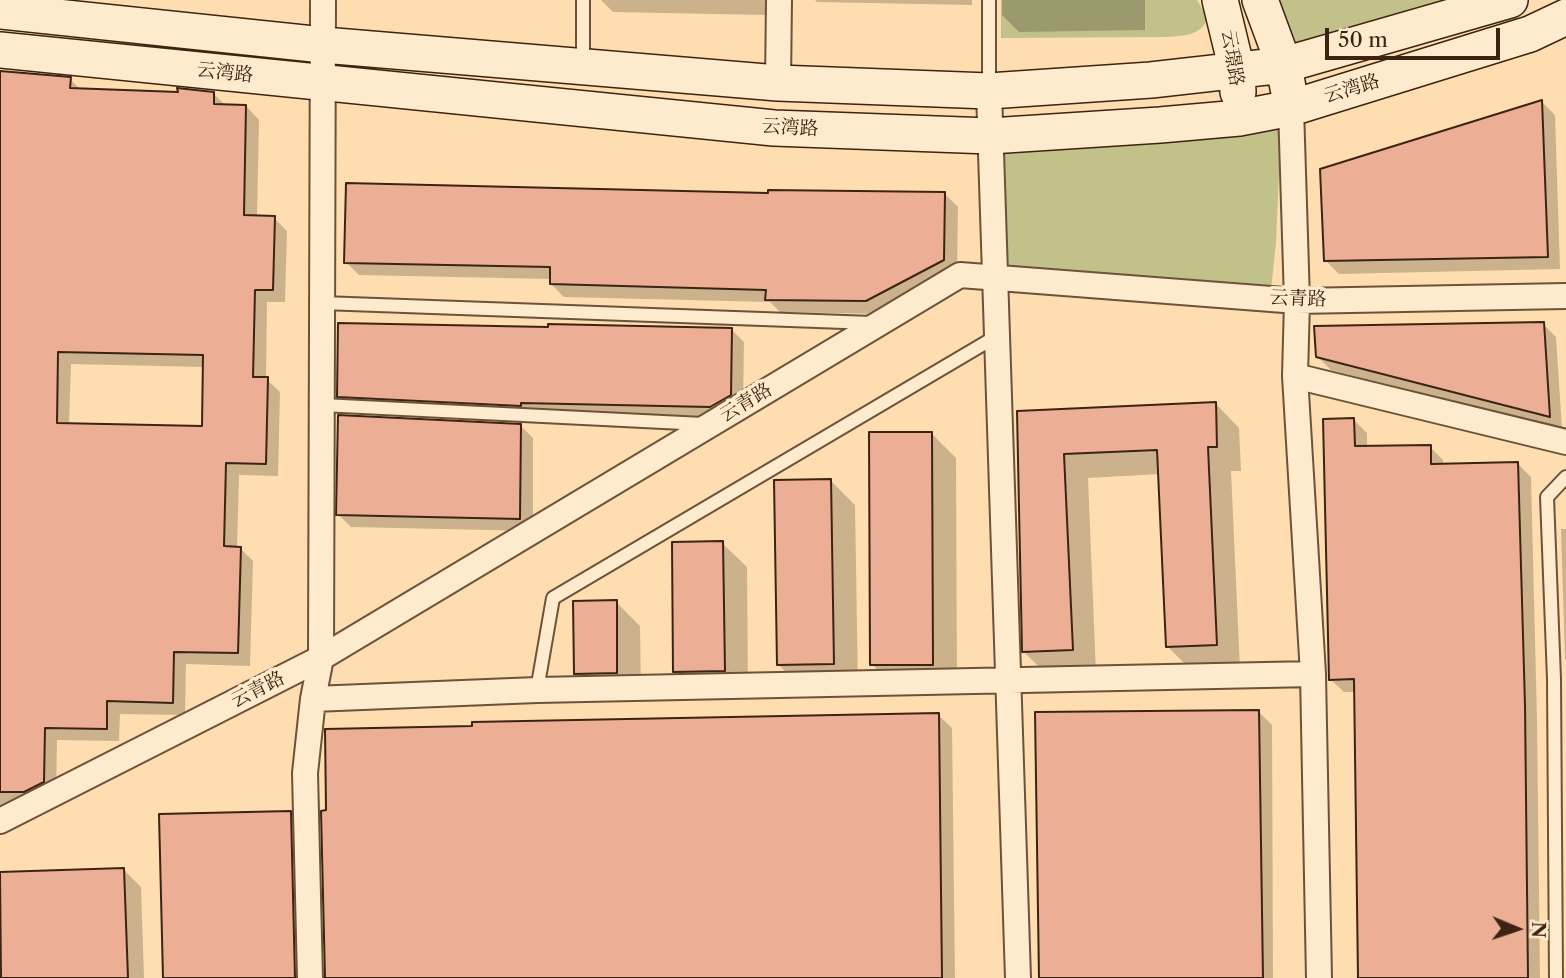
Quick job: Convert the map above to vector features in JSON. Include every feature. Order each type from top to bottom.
[{"type":"main road","name":"云湾路","points":[[0,11],[323,45],[778,83],[989,91],[1165,78],[1284,65],[1510,0]]},
{"type":"main road","points":[[1262,6],[1290,32],[1360,44]]},
{"type":"main road","points":[[1262,6],[1284,65],[1292,108]]},
{"type":"main road","points":[[1165,78],[1201,61],[1218,45],[1222,9]]},
{"type":"main road","name":"云璟路","points":[[1222,9],[1237,70],[1239,118]]},
{"type":"main road","name":"云湾路","points":[[0,50],[774,128],[990,136],[1239,118],[1292,108],[1530,34],[1566,17]]},
{"type":"street","points":[[310,978],[305,773],[313,699],[321,658],[323,0]]},
{"type":"street","points":[[778,83],[779,0]]},
{"type":"street","points":[[989,91],[1018,978]]},
{"type":"street","points":[[1292,108],[1297,301],[1295,376],[1313,674],[1319,978]]},
{"type":"street","name":"云青路","points":[[0,821],[321,658],[960,275],[1297,301],[1566,296]]},
{"type":"street","points":[[1295,376],[1566,442]]},
{"type":"street","points":[[313,699],[537,690],[1313,674]]},
{"type":"lane","points":[[583,0],[583,65]]},
{"type":"lane","points":[[989,0],[989,91]]},
{"type":"lane","points":[[323,303],[879,323]]},
{"type":"lane","points":[[537,690],[553,598],[998,335]]},
{"type":"lane","points":[[322,405],[710,425]]},
{"type":"lane","points":[[1556,978],[1560,679],[1547,497],[1566,477]]},
{"type":"shaded area","points":[[1001,0],[1197,0],[1208,19],[1195,32],[1179,36],[1001,38]]},
{"type":"shaded area","points":[[1260,0],[1458,0],[1284,65]]},
{"type":"shaded area","points":[[1281,126],[1271,290],[1003,268],[999,147],[1188,141]]},
{"type":"building","points":[[0,71],[71,77],[70,88],[178,92],[177,88],[214,92],[214,104],[246,105],[244,215],[275,216],[273,290],[255,290],[253,377],[268,377],[266,464],[226,463],[224,546],[241,547],[238,653],[174,652],[173,703],[107,701],[107,729],[45,728],[44,782],[24,792],[0,792]],"holes":[[[58,352],[203,355],[202,426],[57,423]]]},
{"type":"building","points":[[1542,100],[1548,257],[1324,261],[1320,169]]},
{"type":"building","points":[[346,183],[768,193],[768,190],[945,192],[944,260],[866,301],[765,300],[766,290],[550,284],[550,267],[344,263]]},
{"type":"building","points":[[1544,322],[1550,417],[1316,357],[1314,326]]},
{"type":"building","points":[[338,323],[732,328],[731,395],[710,407],[521,403],[521,406],[337,397]]},
{"type":"building","points":[[1216,402],[1217,447],[1208,447],[1217,645],[1166,647],[1157,450],[1064,454],[1073,650],[1022,652],[1017,411]]},
{"type":"building","points":[[338,415],[521,424],[520,519],[336,515]]},
{"type":"building","points":[[1354,418],[1355,446],[1431,445],[1431,464],[1518,462],[1525,705],[1528,978],[1358,978],[1354,679],[1329,680],[1323,419]]},
{"type":"building","points":[[869,432],[932,432],[933,665],[870,665]]},
{"type":"building","points":[[831,479],[834,664],[777,665],[774,480]]},
{"type":"building","points":[[723,541],[725,671],[673,672],[672,542]]},
{"type":"building","points":[[617,600],[617,673],[574,674],[573,601]]},
{"type":"building","points":[[1259,710],[1263,978],[1039,978],[1035,712]]},
{"type":"building","points":[[939,713],[942,978],[325,978],[321,811],[326,810],[325,729],[472,726],[472,722]]},
{"type":"building","points":[[291,811],[295,978],[163,978],[159,814]]},
{"type":"building","points":[[124,868],[128,978],[1,978],[0,872]]}]
